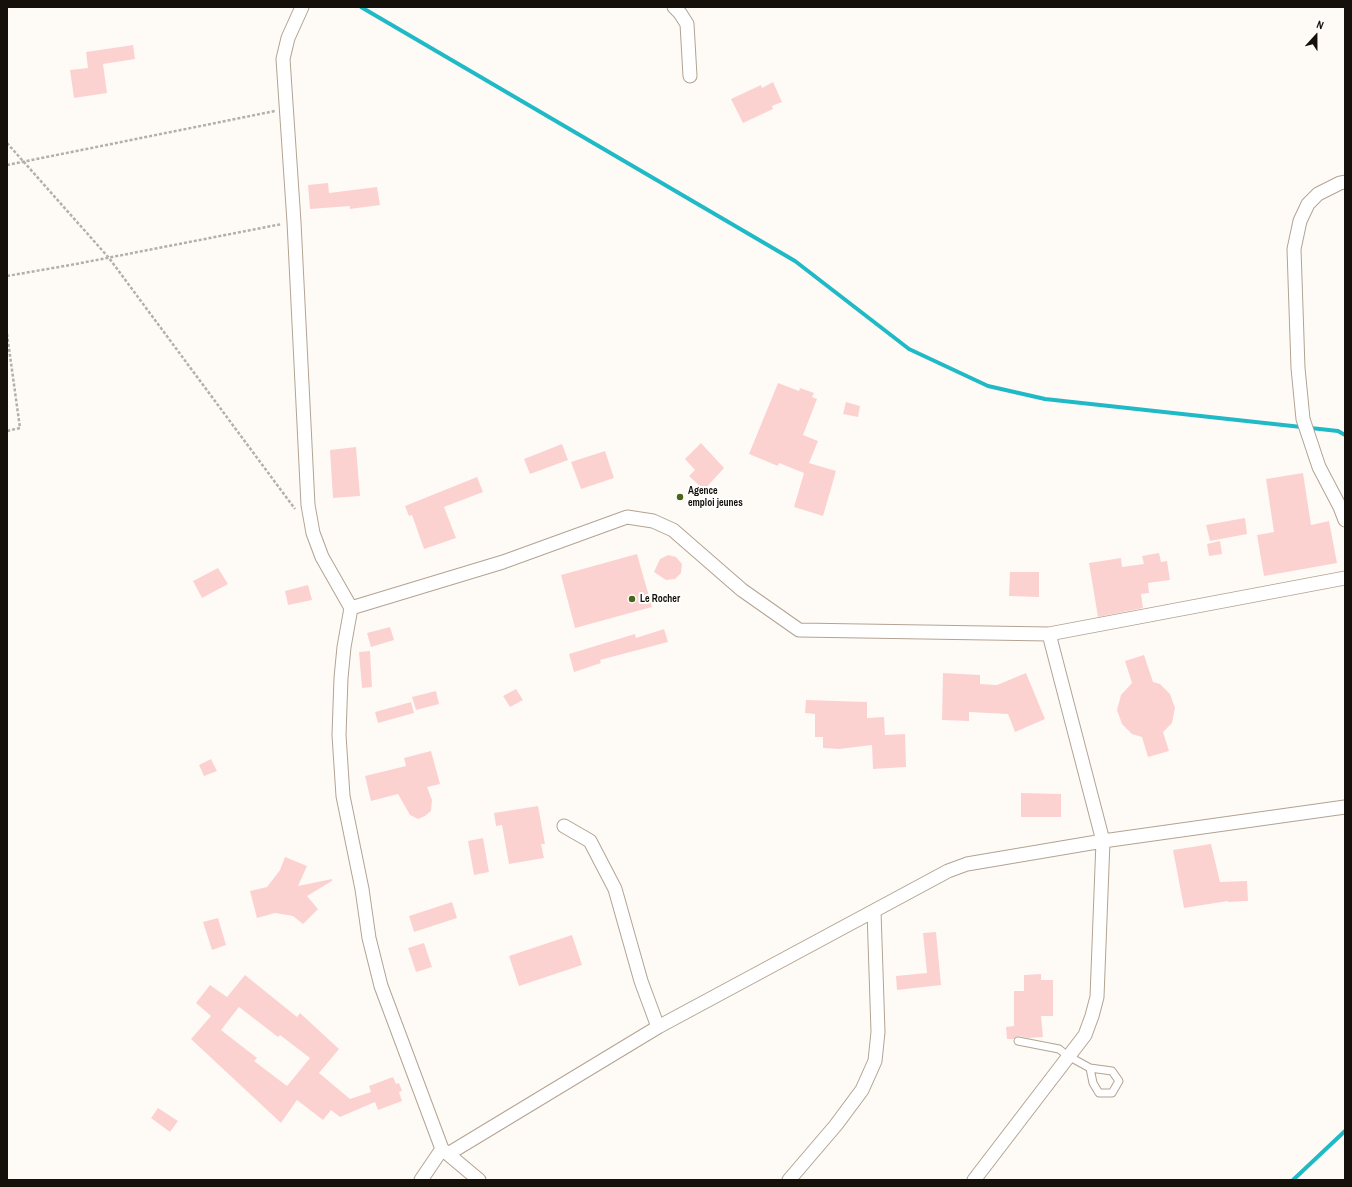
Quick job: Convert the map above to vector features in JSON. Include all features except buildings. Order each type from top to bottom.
[{"type":"street","points":[[302,7],[288,38],[283,59],[294,222],[308,506],[313,533],[322,558],[351,608],[344,647],[341,678],[339,735],[343,796],[362,889],[369,938],[381,986],[445,1151],[479,1180]]},
{"type":"street","points":[[674,7],[687,24],[690,76]]},
{"type":"street","points":[[1345,182],[1318,194],[1308,204],[1300,221],[1294,249],[1298,368],[1303,419],[1319,467],[1340,507],[1345,520]]},
{"type":"street","points":[[351,608],[503,562],[627,517],[653,522],[673,530],[742,590],[799,630],[1049,634],[1345,578]]},
{"type":"street","points":[[974,1180],[1085,1035],[1097,997],[1103,841],[1049,634]]},
{"type":"street","points":[[421,1180],[445,1151],[658,1027],[948,870],[967,864],[1103,841],[1345,807]]},
{"type":"street","points":[[564,826],[590,841],[615,889],[641,981],[658,1027]]},
{"type":"street","points":[[789,1180],[836,1125],[862,1090],[875,1061],[878,1032],[874,911]]},
{"type":"lane","points":[[1018,1042],[1059,1049],[1068,1056],[1090,1068],[1112,1071],[1119,1080],[1112,1093],[1100,1093],[1093,1083],[1090,1068]]},
{"type":"path","points":[[7,165],[287,109]]},
{"type":"path","points":[[7,143],[109,258],[298,514]]},
{"type":"path","points":[[7,276],[294,222]]},
{"type":"path","points":[[7,334],[20,428],[7,431]]},
{"type":"waterway","points":[[361,7],[795,261],[909,349],[988,386],[1045,399],[1338,431],[1345,435]]},
{"type":"waterway","points":[[1293,1180],[1345,1131]]},
{"type":"place","name":"Agence emploi jeunes","points":[[680,497]]},
{"type":"place","name":"Le Rocher","points":[[632,599]]}]
